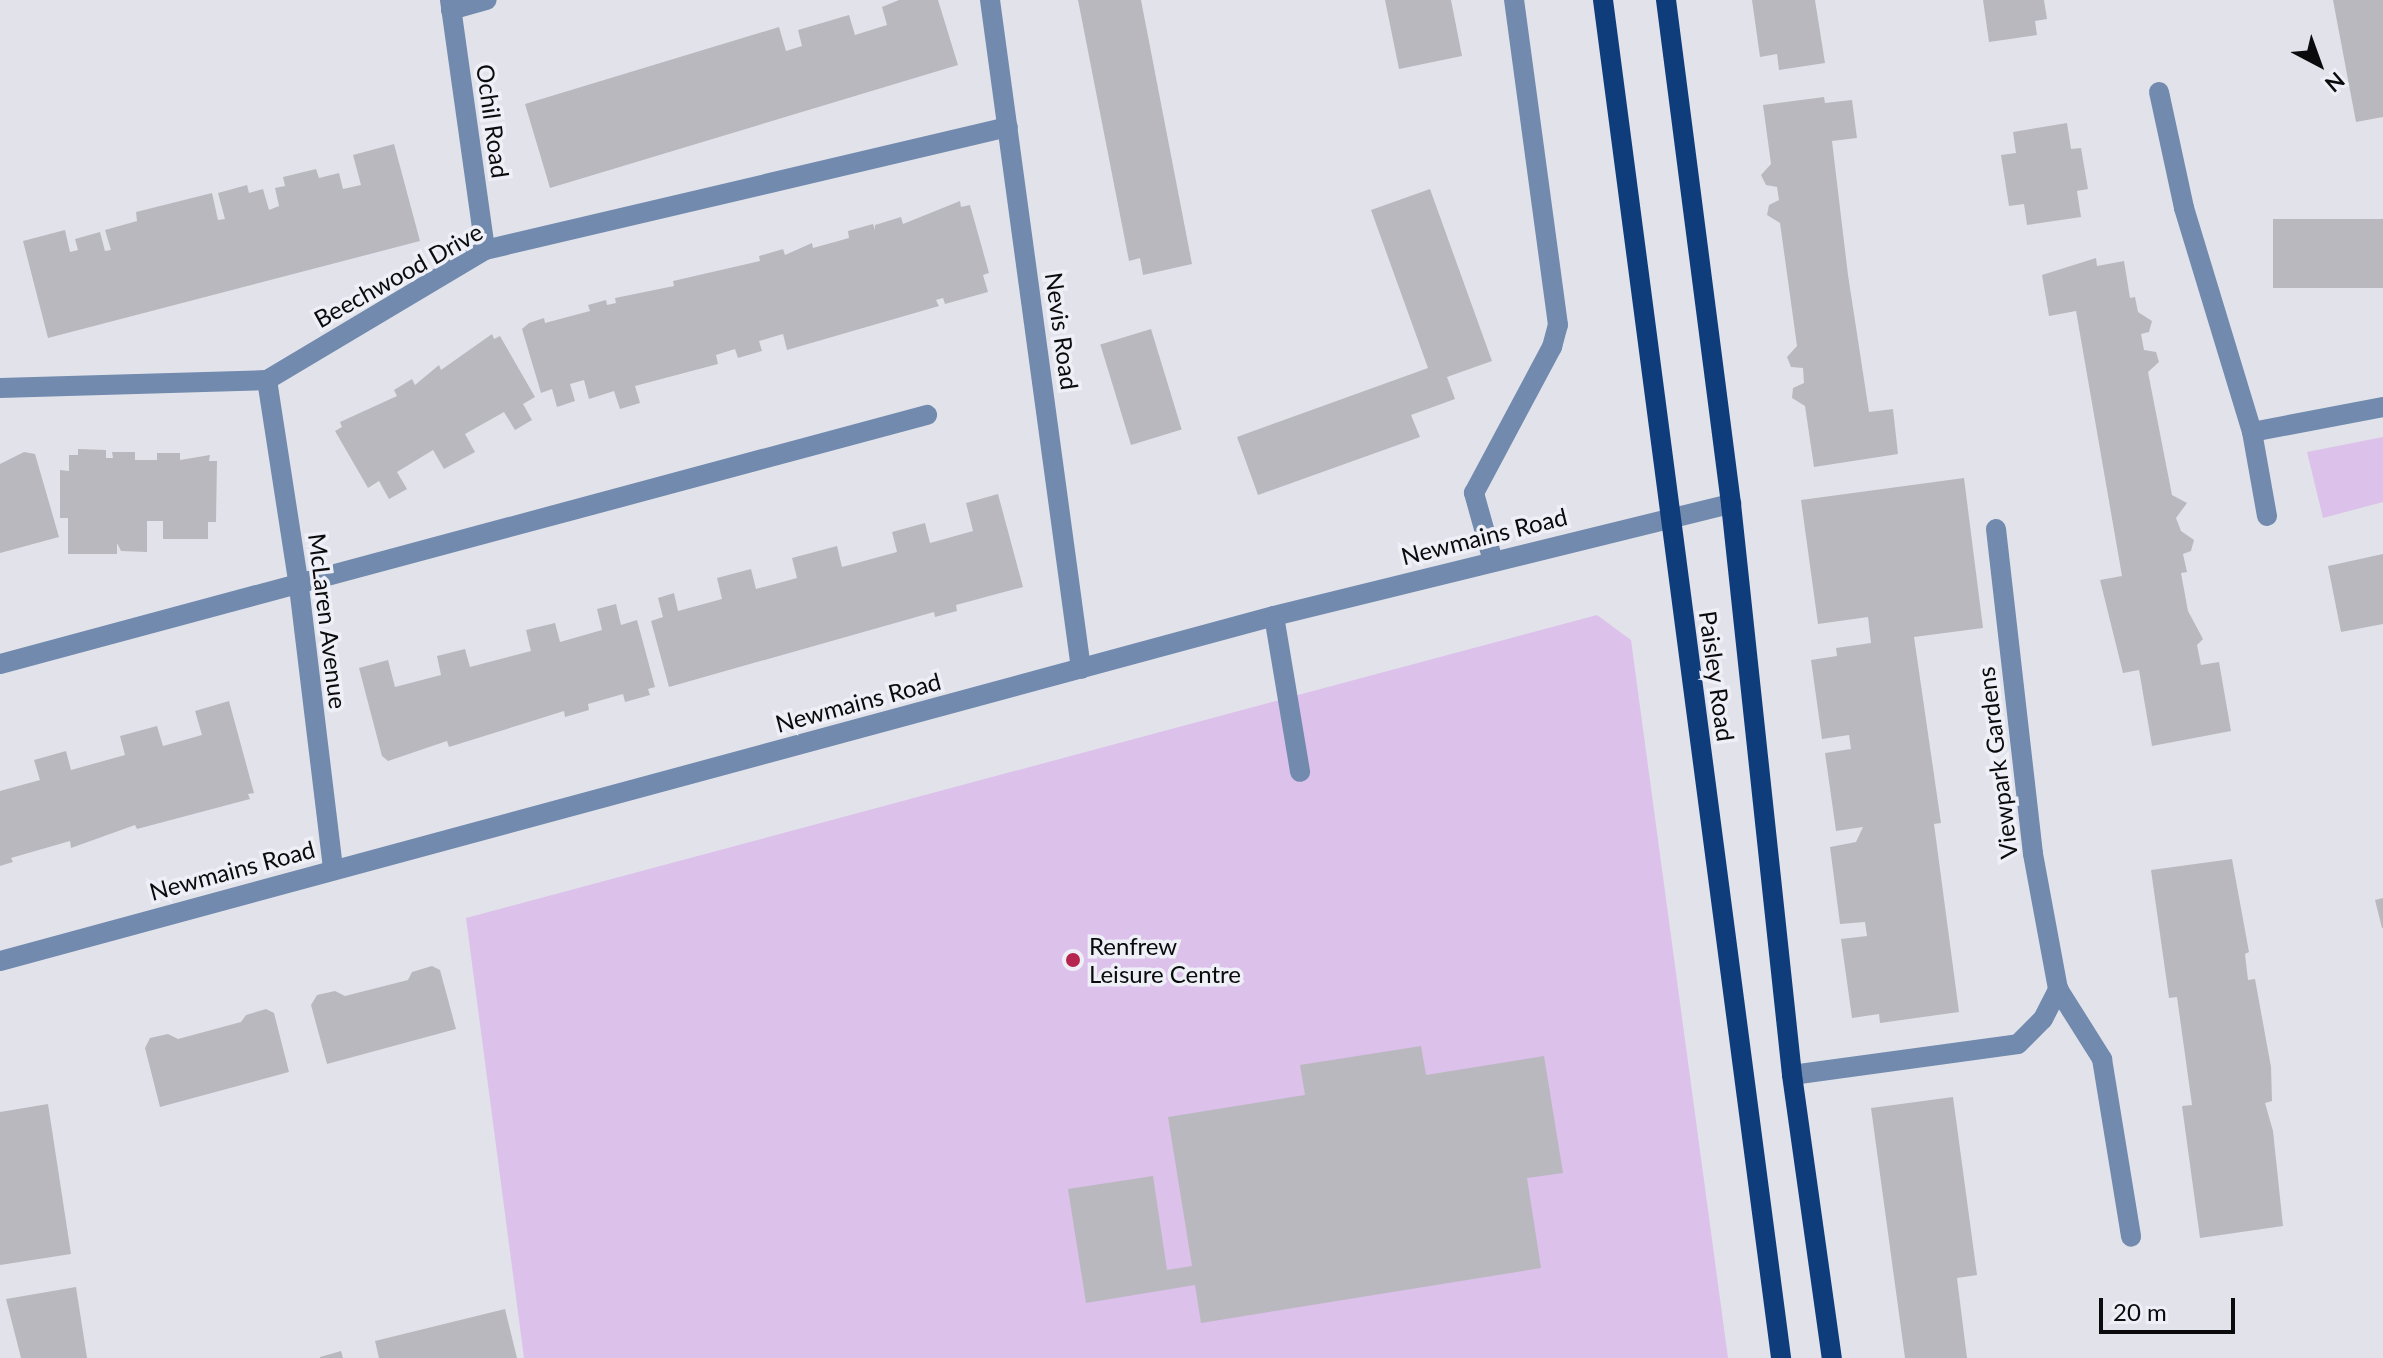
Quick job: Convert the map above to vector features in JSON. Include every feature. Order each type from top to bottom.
[{"type":"main road","name":"Paisley Road","points":[[1603,0],[1781,1358]]},
{"type":"main road","name":"Paisley Road","points":[[1666,0],[1731,504],[1792,1075],[1832,1358]]},
{"type":"street","points":[[451,5],[487,0]]},
{"type":"street","name":"Nevis Road","points":[[990,0],[1081,669]]},
{"type":"street","points":[[1493,561],[1474,493],[1552,347],[1558,325],[1514,0]]},
{"type":"street","name":"Ochil Road","points":[[451,5],[485,250]]},
{"type":"street","points":[[2159,92],[2188,223],[2252,432],[2267,516]]},
{"type":"street","name":"Beechwood Drive","points":[[1,382],[267,380],[485,250],[1008,127]]},
{"type":"street","name":"McLaren Avenue","points":[[267,380],[299,587],[333,869]]},
{"type":"street","points":[[2252,432],[2383,407]]},
{"type":"street","points":[[0,664],[299,587],[927,415]]},
{"type":"street","name":"Newmains Road","points":[[0,961],[1274,616],[1670,516],[1731,504]]},
{"type":"street","name":"Viewpark Gardens","points":[[1996,529],[2033,854],[2058,989],[2102,1059],[2131,1237]]},
{"type":"street","points":[[1274,616],[1300,772]]},
{"type":"street","points":[[1792,1075],[2018,1044],[2043,1019],[2058,989]]},
{"type":"shaded area","points":[[2383,437],[2383,502],[2323,518],[2307,452]]},
{"type":"shaded area","name":"Renfrew Leisure Centre","points":[[1597,615],[1631,640],[1728,1358],[524,1358],[466,918]]},
{"type":"building","points":[[899,0],[938,0],[958,65],[550,188],[525,104],[779,27],[786,51],[802,46],[798,30],[849,15],[855,35],[887,25],[882,7]]},
{"type":"building","points":[[1078,0],[1141,0],[1192,264],[1143,275],[1140,258],[1129,261]]},
{"type":"building","points":[[1385,0],[1451,0],[1462,56],[1399,69]]},
{"type":"building","points":[[1752,0],[1815,0],[1825,63],[1779,70],[1777,54],[1760,57]]},
{"type":"building","points":[[1983,0],[2044,0],[2047,19],[2035,21],[2037,35],[1989,42]]},
{"type":"building","points":[[2333,0],[2383,0],[2383,117],[2356,122]]},
{"type":"building","points":[[1824,97],[1825,103],[1852,100],[1857,138],[1832,141],[1848,275],[1869,412],[1893,409],[1898,454],[1814,467],[1805,406],[1792,398],[1793,388],[1804,383],[1803,368],[1791,367],[1787,357],[1797,346],[1780,223],[1767,215],[1769,205],[1779,200],[1777,187],[1766,185],[1761,175],[1771,164],[1763,105]]},
{"type":"building","points":[[2067,123],[2071,149],[2081,148],[2088,189],[2077,191],[2081,217],[2027,225],[2024,204],[2009,206],[2001,155],[2016,153],[2013,132]]},
{"type":"building","points":[[394,144],[420,241],[48,338],[23,241],[65,230],[70,252],[78,250],[75,239],[100,232],[105,251],[111,250],[105,230],[137,221],[136,212],[212,193],[218,220],[225,219],[218,193],[247,185],[249,193],[263,189],[269,210],[279,206],[275,188],[285,186],[283,177],[316,169],[319,178],[339,173],[343,189],[361,185],[353,155]]},
{"type":"building","points":[[1430,189],[1492,361],[1447,377],[1455,399],[1411,415],[1420,437],[1258,495],[1237,437],[1428,368],[1371,210]]},
{"type":"building","points":[[960,201],[961,207],[970,205],[989,273],[983,275],[988,292],[945,304],[943,298],[936,300],[939,306],[787,350],[783,334],[759,341],[762,351],[738,358],[735,349],[716,355],[718,364],[635,386],[640,403],[620,409],[614,391],[589,399],[584,380],[570,384],[575,401],[557,407],[552,389],[541,393],[522,329],[529,323],[544,318],[545,323],[590,311],[588,305],[606,300],[607,305],[616,303],[615,298],[674,286],[673,281],[760,261],[759,256],[783,249],[785,255],[812,243],[813,248],[849,238],[848,231],[873,224],[875,230],[875,225],[901,217],[903,224]]},
{"type":"building","points":[[2273,219],[2383,219],[2383,288],[2273,288]]},
{"type":"building","points":[[2096,258],[2097,266],[2124,261],[2130,298],[2135,297],[2138,312],[2152,321],[2149,332],[2141,334],[2144,350],[2156,352],[2159,362],[2148,372],[2172,495],[2187,503],[2176,518],[2181,531],[2194,540],[2191,551],[2183,554],[2187,572],[2181,573],[2188,611],[2203,639],[2197,645],[2201,665],[2219,662],[2231,731],[2152,746],[2139,670],[2123,673],[2100,580],[2122,576],[2076,311],[2049,316],[2042,275]]},
{"type":"building","points":[[1151,329],[1182,429],[1131,445],[1100,344]]},
{"type":"building","points":[[492,334],[494,339],[500,336],[535,397],[523,404],[532,420],[515,430],[504,412],[465,434],[475,452],[444,469],[433,450],[397,472],[407,489],[389,499],[379,481],[368,488],[335,431],[342,427],[340,422],[397,396],[394,390],[412,379],[415,385],[439,365],[441,370]]},
{"type":"building","points":[[78,449],[106,450],[106,458],[113,458],[112,452],[135,452],[135,460],[157,460],[157,453],[180,453],[180,460],[210,455],[209,461],[217,461],[216,522],[208,522],[208,539],[163,539],[163,521],[147,521],[147,552],[121,551],[117,543],[117,554],[68,554],[68,518],[60,518],[60,470],[69,471],[69,455],[78,455]]},
{"type":"building","points":[[24,452],[35,454],[59,537],[0,553],[0,464]]},
{"type":"building","points":[[1964,478],[1983,628],[1914,637],[1941,823],[1934,824],[1959,1012],[1880,1023],[1879,1014],[1852,1018],[1841,939],[1867,936],[1865,922],[1840,924],[1830,847],[1856,842],[1863,827],[1836,831],[1825,753],[1851,749],[1849,735],[1822,739],[1811,660],[1837,656],[1836,648],[1871,643],[1868,617],[1818,624],[1801,500]]},
{"type":"building","points":[[998,494],[1023,587],[956,605],[957,611],[935,617],[934,612],[669,687],[651,621],[663,617],[658,598],[674,593],[678,611],[722,599],[717,578],[751,569],[756,589],[797,578],[792,558],[837,546],[842,567],[897,552],[892,532],[925,523],[930,543],[973,531],[966,503]]},
{"type":"building","points":[[2383,554],[2383,624],[2341,632],[2328,566]]},
{"type":"building","points":[[616,604],[621,625],[637,620],[655,687],[648,689],[650,695],[625,702],[623,694],[588,704],[589,710],[565,717],[564,711],[449,747],[447,741],[388,761],[382,756],[359,668],[388,660],[395,687],[441,675],[437,656],[465,649],[470,667],[531,651],[526,630],[555,623],[560,642],[602,630],[597,609]]},
{"type":"building","points":[[229,701],[254,793],[248,794],[250,799],[137,829],[135,825],[71,848],[70,841],[11,858],[13,862],[0,866],[0,791],[40,780],[34,760],[66,751],[71,770],[125,755],[120,736],[157,726],[163,746],[202,735],[195,711]]},
{"type":"building","points":[[2232,859],[2249,952],[2245,954],[2248,980],[2255,979],[2271,1067],[2272,1101],[2265,1103],[2273,1131],[2283,1226],[2200,1238],[2182,1106],[2192,1105],[2177,997],[2169,998],[2151,870]]},
{"type":"building","points":[[2383,898],[2383,928],[2382,928],[2375,900]]},
{"type":"building","points":[[432,966],[440,970],[456,1029],[327,1064],[311,1005],[317,995],[335,991],[345,996],[408,980],[412,972]]},
{"type":"building","points":[[266,1009],[274,1013],[289,1072],[160,1107],[145,1048],[150,1038],[168,1034],[178,1039],[241,1022],[246,1015]]},
{"type":"building","points":[[1421,1046],[1426,1075],[1544,1056],[1563,1173],[1527,1178],[1541,1268],[1201,1323],[1195,1285],[1086,1303],[1068,1189],[1153,1176],[1167,1270],[1192,1266],[1168,1117],[1305,1095],[1300,1065]]},
{"type":"building","points":[[1953,1097],[1977,1275],[1957,1278],[1967,1358],[1905,1358],[1871,1108]]},
{"type":"building","points":[[48,1104],[71,1254],[0,1265],[0,1112]]},
{"type":"building","points":[[76,1287],[87,1358],[21,1358],[6,1299]]},
{"type":"building","points":[[505,1309],[517,1358],[379,1358],[375,1341]]},
{"type":"building","points":[[341,1351],[343,1358],[320,1358],[320,1357]]},
{"type":"place","name":"Renfrew Leisure Centre","points":[[1073,960]]}]
